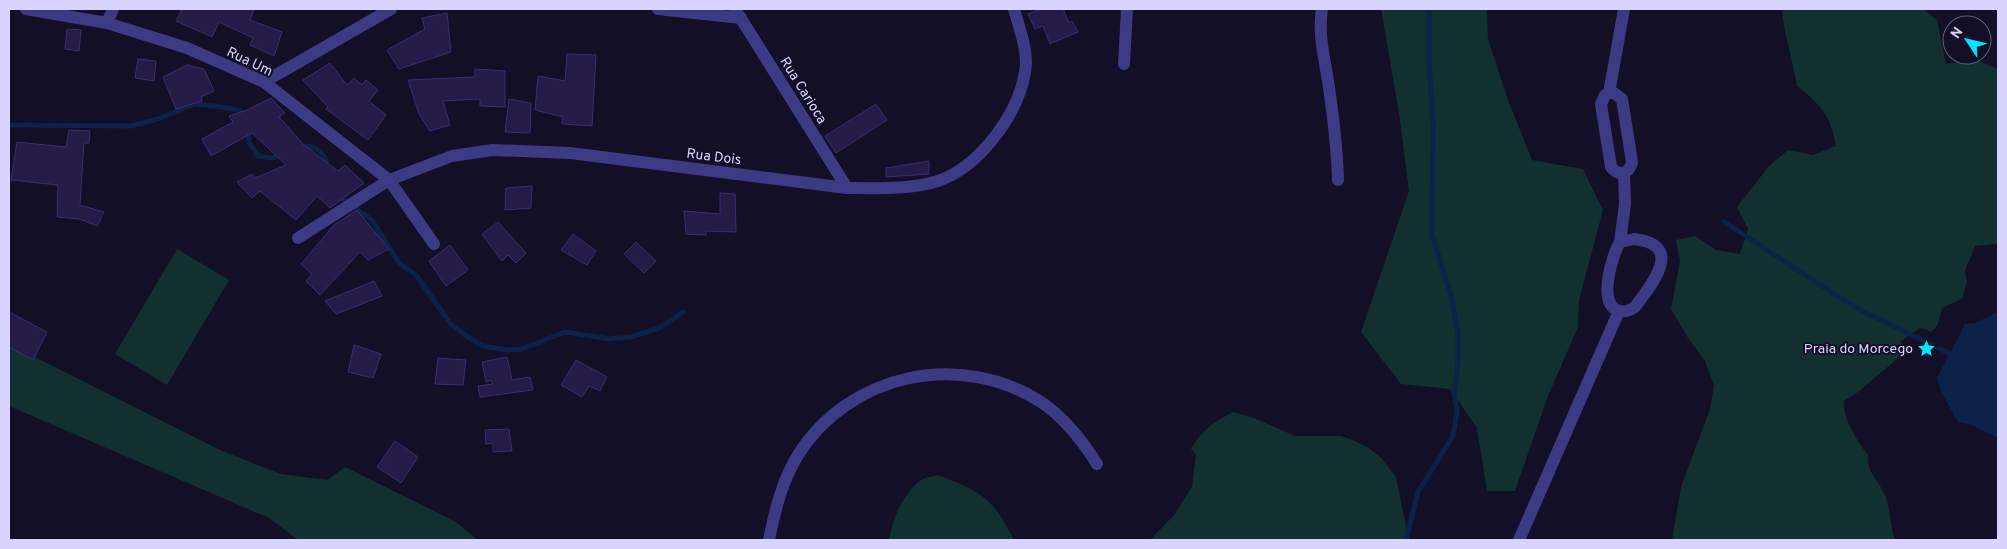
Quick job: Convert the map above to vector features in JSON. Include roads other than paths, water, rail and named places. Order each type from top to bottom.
[{"type":"street","name":"Rua Um","points":[[26,9],[107,23],[187,48],[264,82],[389,180],[434,244]]},
{"type":"street","points":[[107,23],[113,9]]},
{"type":"street","points":[[264,82],[391,9]]},
{"type":"street","points":[[658,9],[738,13]]},
{"type":"street","name":"Rua Dois","points":[[298,238],[389,180],[452,156],[492,150],[570,153],[847,188],[892,188],[937,181],[971,162],[985,147],[998,132],[1018,94],[1026,71],[1024,47],[1014,9]]},
{"type":"street","points":[[1124,64],[1126,9]]},
{"type":"street","points":[[1322,9],[1319,24],[1337,140],[1338,180]]},
{"type":"street","points":[[1609,93],[1624,9]]},
{"type":"street","name":"Rua Carioca","points":[[738,13],[847,188]]},
{"type":"street","points":[[1609,93],[1614,93],[1622,99],[1632,162],[1628,171],[1624,173],[1614,171],[1611,167],[1601,104],[1605,95],[1609,93]]},
{"type":"street","points":[[1620,242],[1634,239],[1648,242],[1663,260],[1660,271],[1635,307],[1630,310],[1619,311],[1610,305],[1606,295],[1615,250],[1620,242],[1624,204],[1624,173]]},
{"type":"street","points":[[1519,540],[1619,311]]},
{"type":"street","points":[[768,540],[782,487],[789,470],[809,439],[822,425],[850,402],[885,384],[904,378],[925,374],[966,375],[993,380],[1024,393],[1042,403],[1068,425],[1097,464]]},
{"type":"water","points":[[1998,311],[1998,438],[1972,425],[1958,422],[1941,391],[1937,378],[1965,324],[1976,323]]},
{"type":"waterway","points":[[1406,540],[1418,492],[1453,436],[1457,411],[1454,393],[1458,363],[1458,331],[1451,296],[1432,234],[1433,124],[1429,62],[1429,9]]},
{"type":"waterway","points":[[9,125],[131,126],[158,119],[194,104],[241,111],[246,116]]},
{"type":"waterway","points":[[248,129],[249,143],[258,156],[272,158],[281,154]]},
{"type":"waterway","points":[[301,146],[319,150],[324,157],[327,167]]},
{"type":"waterway","points":[[337,195],[372,220],[399,263],[416,275],[450,323],[466,336],[483,346],[508,350],[522,349],[565,332],[609,339],[631,337],[659,328],[683,312]]},
{"type":"waterway","points":[[1724,222],[1856,308],[1955,356]]},
{"type":"place","name":"Praia do Morcego","points":[[1927,348]]}]
